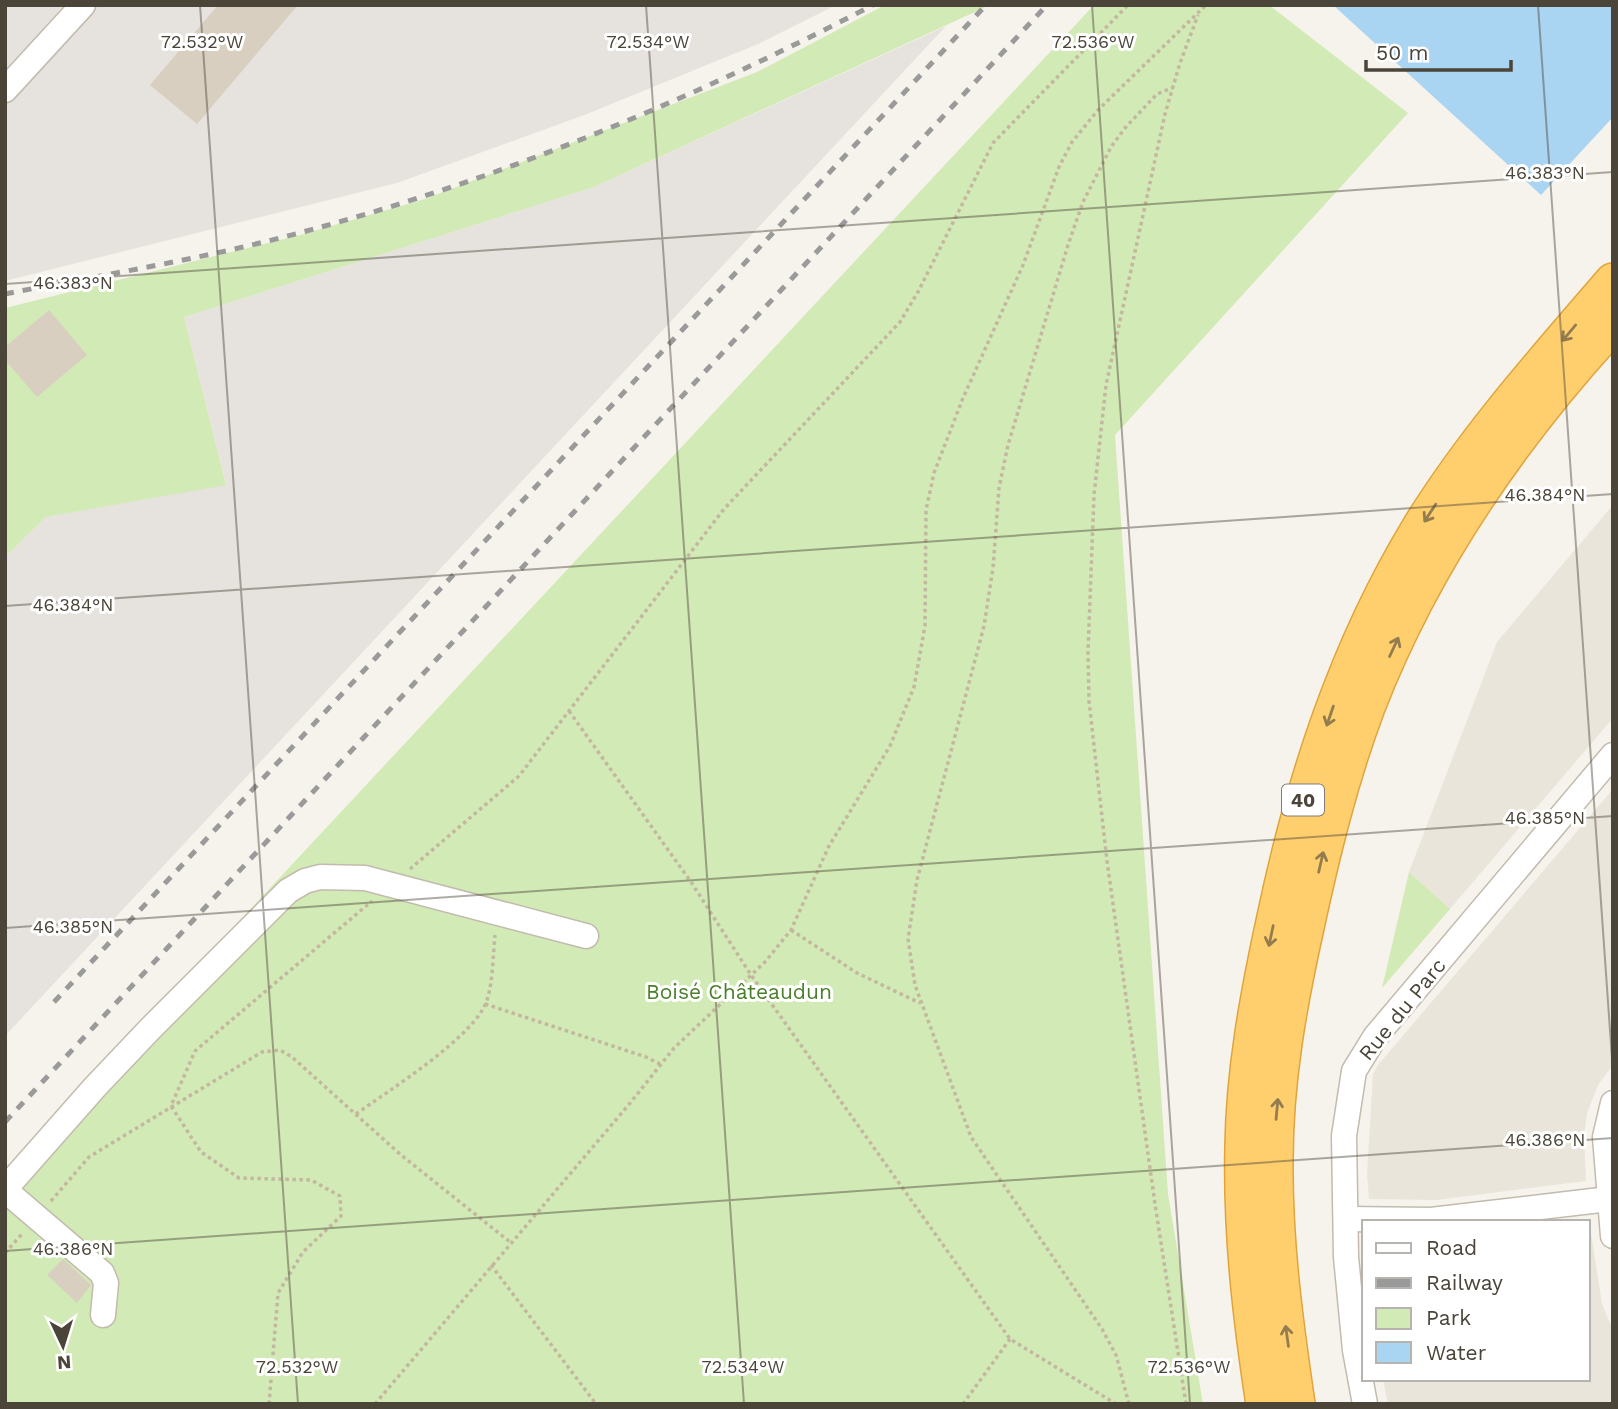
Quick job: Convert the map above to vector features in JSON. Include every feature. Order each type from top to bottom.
[{"type":"highway","name":"40","points":[[1264,1404],[1245,1248],[1242,1197],[1244,1119],[1259,990],[1306,787],[1349,667],[1371,618],[1420,528],[1495,420],[1613,281]]},
{"type":"highway","name":"40","points":[[1297,1404],[1279,1261],[1275,1157],[1283,1053],[1303,940],[1333,815],[1368,707],[1415,604],[1450,540],[1501,461],[1547,400],[1613,325]]},
{"type":"highway","points":[[1501,461],[1613,354]]},
{"type":"street","points":[[5,90],[83,5]]},
{"type":"street","name":"Rue du Parc","points":[[1365,1404],[1354,1336],[1346,1257],[1344,1136],[1354,1071],[1381,1029],[1613,755]]},
{"type":"street","points":[[103,1315],[106,1283],[102,1273],[5,1189],[151,1028],[288,891],[305,881],[328,877],[355,877],[392,884],[586,936]]},
{"type":"street","points":[[1613,1103],[1605,1137],[1613,1236]]},
{"type":"street","points":[[1346,1219],[1431,1220],[1609,1199]]},
{"type":"path","points":[[171,1106],[195,1051],[519,776],[723,509],[900,322],[918,292],[993,142],[1128,5]]},
{"type":"path","points":[[1186,1404],[1107,862],[1090,709],[1088,661],[1094,495],[1103,408],[1132,262],[1172,88],[1202,7]]},
{"type":"path","points":[[375,1404],[631,1102],[660,1064],[686,1035],[775,951],[791,930],[829,846],[881,764],[907,706],[919,668],[924,636],[926,510],[934,473],[963,398],[1023,265],[1059,167],[1072,142],[1093,115],[1202,7]]},
{"type":"path","points":[[1129,1404],[1116,1355],[1102,1329],[971,1137],[920,1003],[911,973],[908,950],[911,911],[984,626],[993,568],[999,488],[1012,431],[1076,219],[1111,147],[1157,94],[1172,88]]},
{"type":"path","points":[[569,710],[691,882],[751,975],[1010,1339],[1116,1404]]},
{"type":"path","points":[[355,1114],[467,1030],[485,1004],[498,912]]},
{"type":"path","points":[[791,930],[858,973],[920,1003]]},
{"type":"path","points":[[485,1004],[660,1064]]},
{"type":"path","points":[[5,1253],[89,1157],[262,1052],[280,1050],[292,1057],[401,1155],[510,1242]]},
{"type":"path","points":[[171,1106],[201,1152],[239,1178],[311,1180],[340,1196],[341,1216],[303,1252],[278,1293],[269,1404]]},
{"type":"path","points":[[491,1265],[596,1404]]},
{"type":"path","points":[[963,1404],[1010,1339]]},
{"type":"shaded area","points":[[5,5],[836,5],[758,44],[587,114],[397,183],[5,281]]},
{"type":"shaded area","points":[[946,26],[5,1036],[5,557],[46,517],[226,484],[184,317],[594,187]]},
{"type":"shaded area","points":[[1613,505],[1613,718],[1450,909],[1409,872],[1497,642]]},
{"type":"shaded area","points":[[1613,789],[1613,1065],[1598,1085],[1587,1113],[1584,1136],[1586,1181],[1436,1200],[1369,1199],[1367,1174],[1373,1074],[1378,1065]]},
{"type":"shaded area","points":[[1590,1226],[1602,1304],[1613,1330],[1613,1404],[1388,1404],[1383,1381],[1590,1381]]},
{"type":"green space","points":[[885,5],[990,5],[594,187],[184,317],[226,485],[46,517],[5,557],[5,308],[300,235],[425,199],[757,72]]},
{"type":"green space","name":"Boisé Châteaudun","points":[[1094,5],[1269,5],[1408,113],[1115,435],[1168,1194],[1203,1404],[5,1404],[5,1172]]},
{"type":"green space","points":[[1409,872],[1450,909],[1382,988]]},
{"type":"water","points":[[1333,5],[1613,5],[1613,117],[1541,195]]},
{"type":"building","points":[[218,5],[298,5],[197,124],[150,85]]},
{"type":"building","points":[[49,310],[87,355],[37,397],[5,360],[5,347]]},
{"type":"building","points":[[63,1259],[91,1285],[77,1303],[47,1275]]},
{"type":"railway","points":[[5,294],[232,250],[423,197],[576,142],[651,111],[873,5]]},
{"type":"railway","points":[[54,1002],[986,5]]},
{"type":"railway","points":[[5,1122],[1047,5]]}]
